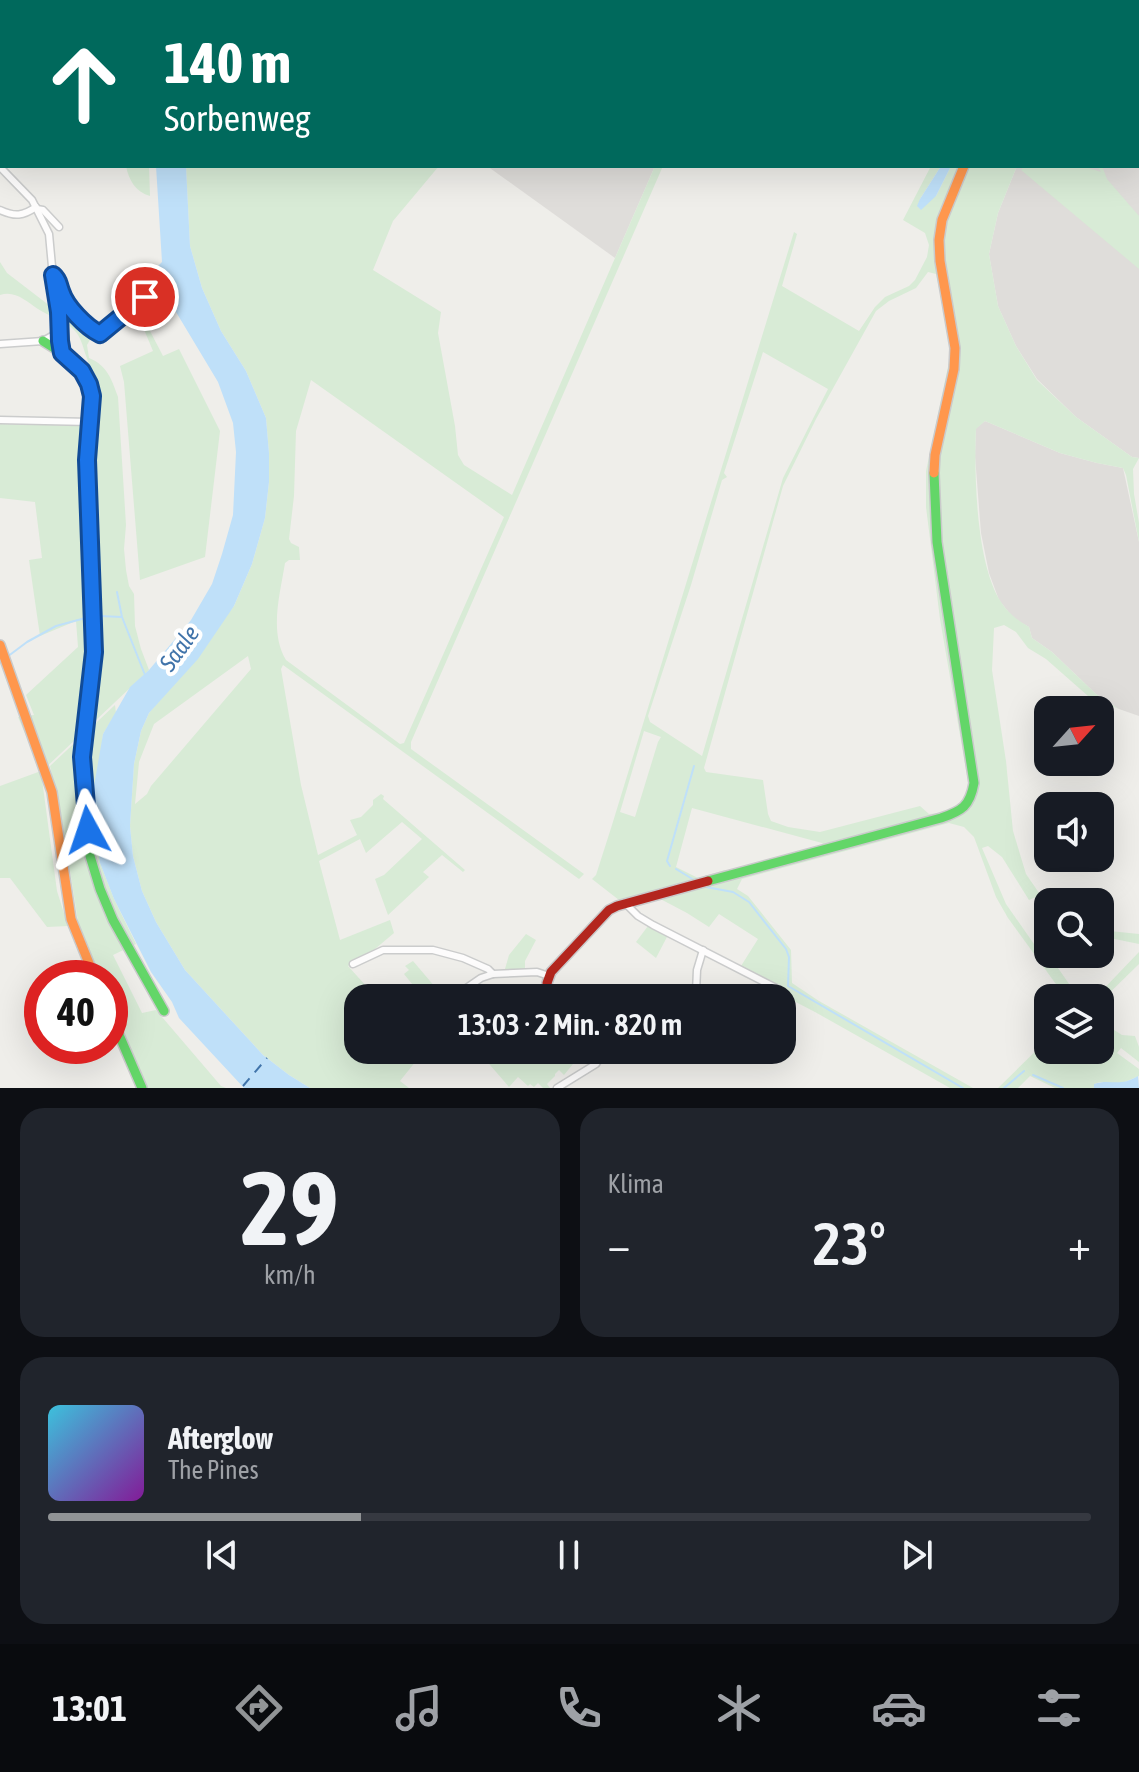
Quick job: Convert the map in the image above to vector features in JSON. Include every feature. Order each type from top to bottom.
[{"type":"street","points":[[1,168],[37,208],[50,238],[62,353]]},
{"type":"street","points":[[547,984],[553,969],[609,910],[625,903],[941,818],[960,811],[972,797],[974,783],[937,542],[933,484],[935,455],[954,369],[955,348],[939,240],[942,220],[963,168]]},
{"type":"street","points":[[0,210],[22,215],[37,208],[43,210],[59,227]]},
{"type":"street","points":[[53,275],[59,281],[65,300],[80,319],[100,334],[145,297]]},
{"type":"street","points":[[0,344],[43,341],[59,332]]},
{"type":"street","points":[[43,341],[79,368],[89,384],[93,400],[87,460],[94,652],[83,740],[90,856],[113,920],[164,1011]]},
{"type":"street","points":[[0,420],[90,422]]},
{"type":"street","points":[[1,650],[52,792],[69,913],[87,960]]},
{"type":"street","points":[[625,903],[653,925],[768,984]]},
{"type":"street","points":[[353,964],[383,950],[433,950],[463,958],[493,974]]},
{"type":"street","points":[[696,984],[703,950]]},
{"type":"street","points":[[472,984],[493,974],[537,972],[549,976]]},
{"type":"street","points":[[128,1056],[142,1088]]},
{"type":"street","points":[[557,1088],[596,1064]]},
{"type":"shaded area","points":[[490,168],[654,168],[615,258]]},
{"type":"shaded area","points":[[1016,168],[1139,168],[1139,458],[1132,457],[1076,417],[1037,379],[1016,346],[998,306],[989,254],[998,213]]},
{"type":"shaded area","points":[[985,421],[1060,453],[1123,468],[1139,542],[1139,716],[1114,706],[1114,696],[1096,694],[1052,652],[1032,638],[1029,627],[1014,619],[999,600],[989,573],[981,533],[976,428]]},
{"type":"green space","points":[[127,168],[149,168],[150,196],[141,192]]},
{"type":"green space","points":[[186,168],[437,168],[393,221],[373,270],[441,312],[438,333],[458,455],[464,465],[512,495],[654,168],[662,168],[411,742],[411,749],[584,874],[579,879],[283,665],[281,669],[301,785],[318,855],[357,835],[350,820],[361,817],[381,794],[465,870],[463,872],[442,855],[423,872],[429,877],[388,915],[375,879],[384,875],[422,839],[402,822],[366,853],[360,839],[319,861],[340,940],[390,920],[394,933],[348,966],[364,984],[344,984],[344,1064],[414,1064],[400,1081],[409,1088],[310,1088],[263,1055],[185,970],[156,922],[142,891],[133,856],[130,826],[134,764],[141,731],[149,713],[234,606],[252,564],[265,518],[269,482],[266,418],[246,371],[221,331],[202,288],[190,246]],"holes":[[[311,380],[504,517],[404,743],[400,744],[286,660],[281,649],[277,613],[285,563],[300,560],[299,547],[289,539],[296,431]],[[248,656],[251,669],[135,804],[139,762],[154,724]]]},
{"type":"green space","points":[[930,168],[940,168],[920,199],[936,196],[950,168],[1016,168],[998,213],[989,254],[998,306],[1016,346],[1037,380],[1076,417],[1132,457],[1139,458],[1133,469],[1139,542],[1123,468],[1060,453],[985,421],[976,429],[978,518],[993,586],[1007,610],[1029,627],[1032,638],[1052,652],[1099,696],[1088,696],[1046,659],[1028,648],[1016,632],[1004,625],[994,628],[992,670],[1013,831],[1026,874],[1036,888],[1034,898],[1029,900],[1002,857],[988,846],[982,848],[1006,904],[1034,944],[1034,954],[996,897],[974,837],[964,827],[949,823],[742,879],[737,889],[748,896],[791,950],[794,984],[777,984],[741,966],[758,939],[719,914],[709,927],[649,893],[619,900],[592,879],[612,825],[794,232],[797,234],[782,286],[859,331],[885,297],[915,280],[927,257],[929,245],[925,233],[903,220]],"holes":[[[928,272],[936,274],[949,336],[950,357],[926,471],[926,507],[940,619],[968,791],[958,805],[940,812],[929,814],[920,806],[820,832],[788,827],[771,821],[763,780],[706,772],[704,768],[783,486],[876,311],[916,288]],[[763,352],[828,389],[783,478],[702,756],[650,722],[648,716],[722,480],[727,477],[724,473]],[[644,731],[661,737],[635,817],[620,812]],[[692,808],[824,845],[698,878],[676,867]]]},
{"type":"green space","points":[[1088,168],[1101,172],[1098,168],[1103,168],[1107,179],[1139,216],[1139,269],[1021,170]]},
{"type":"green space","points":[[0,262],[7,273],[50,306],[65,304],[92,336],[87,345],[89,358],[105,369],[116,391],[126,525],[126,570],[134,594],[135,626],[149,670],[41,772],[57,891],[68,926],[47,927],[10,878],[0,878],[0,786],[41,771],[18,717],[34,715],[26,695],[78,647],[76,621],[40,636],[29,560],[42,558],[35,502],[0,498],[0,424],[94,426],[97,398],[77,333],[20,297],[0,295]]},
{"type":"green space","points":[[145,299],[157,308],[165,323],[150,331],[163,356],[179,349],[220,431],[205,557],[140,580],[124,382],[120,366],[153,351],[135,308]]},
{"type":"green space","points":[[115,705],[116,713],[103,734],[93,818],[100,863],[136,944],[113,955],[116,960],[91,960],[79,928],[50,766]]},
{"type":"green space","points":[[648,926],[668,935],[656,958],[636,942]]},
{"type":"green space","points":[[1114,931],[1139,934],[1139,944],[1114,939]]},
{"type":"green space","points":[[526,934],[536,940],[525,961],[525,969],[505,969],[509,955]]},
{"type":"green space","points":[[1139,952],[1139,964],[1114,988],[1114,984],[1108,984]]},
{"type":"green space","points":[[413,961],[433,984],[412,984],[404,974],[409,970],[405,966]]},
{"type":"green space","points":[[1044,968],[1058,968],[1069,984],[1056,984]]},
{"type":"green space","points":[[128,985],[142,1013],[156,1010],[226,1088],[146,1088],[128,1047]]},
{"type":"green space","points":[[796,986],[973,1088],[950,1088],[796,1002]]},
{"type":"green space","points":[[1114,1030],[1122,1035],[1135,1036],[1139,1047],[1139,1062],[1121,1048],[1117,1053],[1139,1069],[1139,1076],[1120,1084],[1100,1082],[1094,1084],[1094,1088],[1055,1088],[1030,1076],[1018,1088],[998,1088],[1034,1053],[1034,1064],[1114,1064]]},
{"type":"green space","points":[[489,1064],[573,1064],[564,1075],[559,1070],[555,1074],[547,1084],[550,1088],[543,1088],[538,1083],[534,1087],[528,1086],[518,1077],[509,1087]]},
{"type":"water","name":"Saale","points":[[156,168],[186,168],[190,246],[202,288],[221,331],[246,371],[266,418],[269,482],[265,518],[252,564],[234,606],[198,659],[149,713],[141,731],[134,764],[130,826],[133,856],[142,891],[156,922],[185,970],[263,1055],[310,1088],[244,1088],[179,1018],[151,972],[114,899],[100,863],[93,818],[93,792],[103,734],[130,687],[149,670],[191,620],[212,584],[233,515],[236,452],[233,423],[218,382],[173,307],[170,283],[155,283],[157,267],[162,262]]},
{"type":"water","points":[[940,168],[950,168],[936,196],[921,210],[917,206]]},
{"type":"water","points":[[1138,1076],[1139,1088],[1094,1088],[1094,1084],[1120,1082]]},
{"type":"waterway","points":[[117,592],[122,617],[145,675]]},
{"type":"waterway","points":[[101,616],[121,617]]},
{"type":"waterway","points":[[7,657],[56,626],[89,617]]},
{"type":"waterway","points":[[670,866],[667,861],[694,766]]},
{"type":"waterway","points":[[676,869],[694,880]]},
{"type":"waterway","points":[[706,887],[733,892],[749,902],[786,949],[789,957],[788,986],[963,1088]]},
{"type":"waterway","points":[[1004,1088],[1024,1071]]},
{"type":"waterway","points":[[1033,1075],[1063,1088]]},
{"type":"ferry route","points":[[243,1086],[267,1058]]},
{"type":"traffic: fast","points":[[43,341],[79,368],[92,396],[87,460],[94,652],[82,757],[90,856],[113,920],[164,1011]]},
{"type":"traffic: fast","points":[[708,881],[941,818],[960,810],[970,797],[974,783],[937,542],[934,473]]},
{"type":"traffic: fast","points":[[128,1056],[142,1088]]},
{"type":"traffic: slow","points":[[934,473],[935,455],[954,369],[955,348],[939,240],[942,220],[963,168]]},
{"type":"traffic: slow","points":[[0,645],[52,792],[71,919],[88,960]]},
{"type":"traffic: jam","points":[[547,984],[551,972],[609,910],[708,881]]},
{"type":"route","points":[[88,830],[82,757],[94,652],[87,460],[92,396],[82,371],[62,353],[53,275],[59,281],[65,300],[80,319],[100,334],[145,297]]}]
